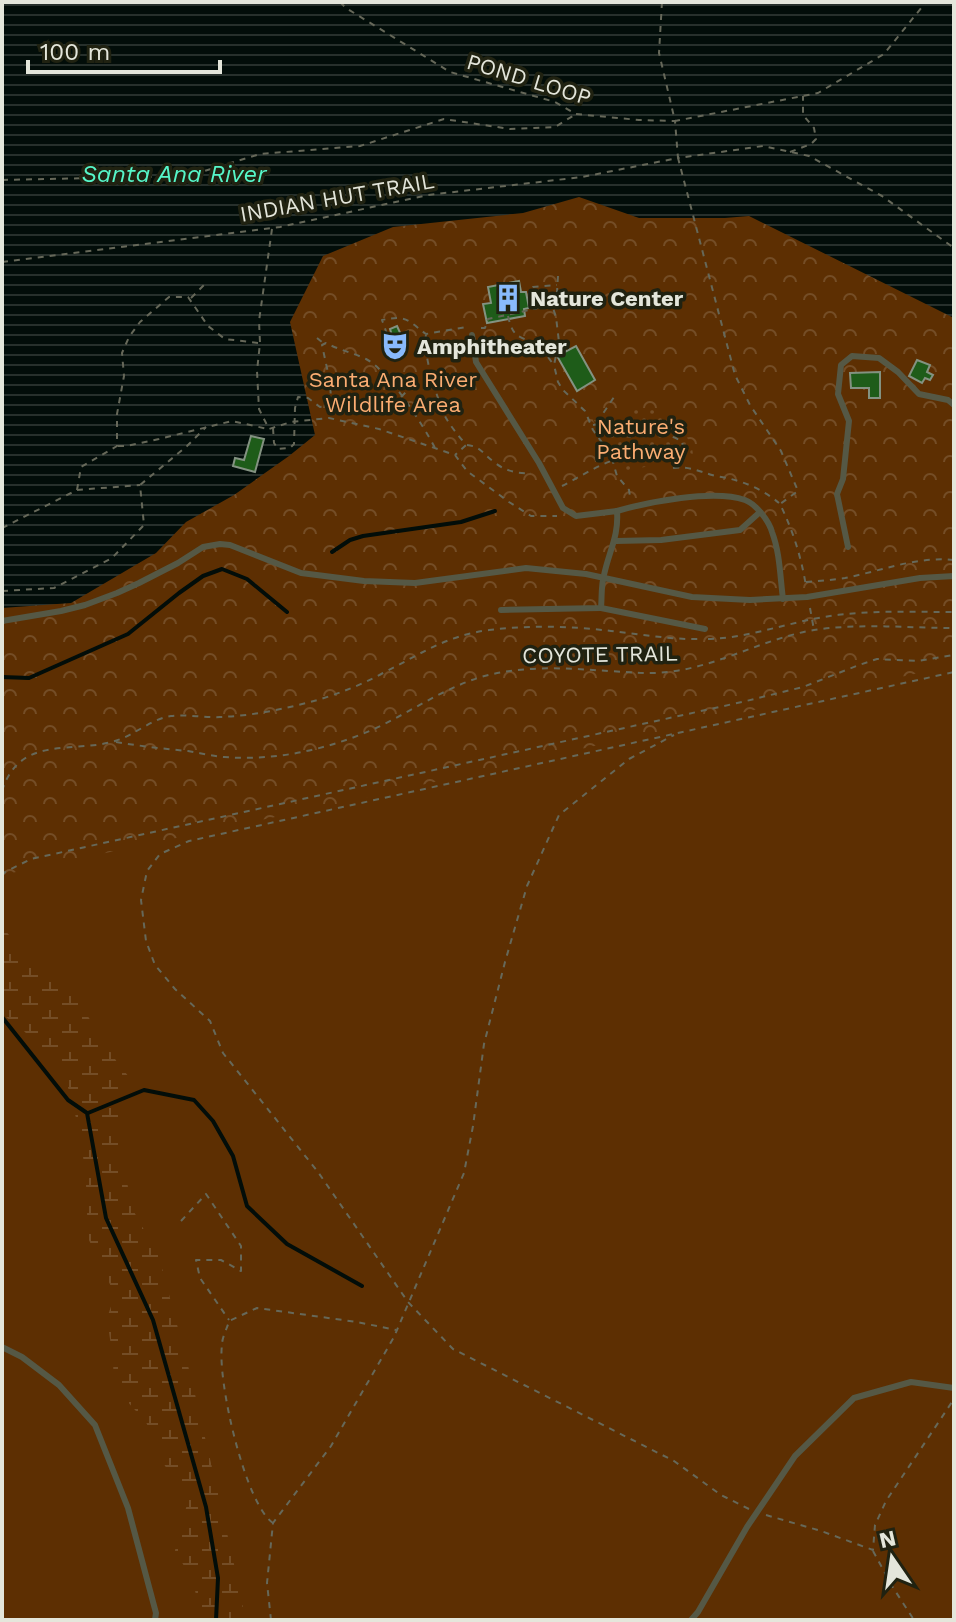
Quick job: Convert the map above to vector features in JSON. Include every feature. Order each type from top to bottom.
[{"type":"lane","points":[[472,335],[476,362],[539,463],[563,508],[576,516],[712,495],[747,500],[772,529],[783,599]]},
{"type":"lane","points":[[848,547],[837,494],[843,479],[849,421],[838,394],[841,365],[852,356],[879,358],[919,394],[948,400],[954,405]]},
{"type":"lane","points":[[601,608],[603,577],[616,541],[617,511]]},
{"type":"lane","points":[[616,541],[661,540],[740,530],[760,512]]},
{"type":"lane","points":[[2,621],[94,602],[139,583],[203,547],[220,544],[230,545],[301,573],[364,581],[415,583],[526,568],[586,574],[692,597],[750,600],[807,597],[920,578],[954,576]]},
{"type":"lane","points":[[501,610],[601,608],[705,629]]},
{"type":"lane","points":[[2,1347],[22,1357],[59,1385],[95,1425],[128,1508],[156,1613],[155,1620]]},
{"type":"lane","points":[[691,1620],[747,1527],[795,1456],[854,1398],[911,1382],[954,1388]]},
{"type":"path","name":"POND LOOP","points":[[340,2],[450,72],[555,102],[576,114],[675,121],[818,93],[884,54],[926,2]]},
{"type":"path","points":[[662,2],[659,53],[675,121],[678,158],[735,375],[750,405],[781,451],[798,491],[780,504]]},
{"type":"path","points":[[789,152],[816,139],[814,128],[803,115],[803,96]]},
{"type":"path","points":[[2,180],[188,176],[260,154],[360,146],[444,119],[510,129],[555,127],[576,114]]},
{"type":"path","points":[[678,158],[763,146],[809,156],[882,196],[954,248]]},
{"type":"path","name":"INDIAN HUT TRAIL","points":[[2,262],[272,228],[428,195],[582,177],[678,158]]},
{"type":"path","points":[[272,228],[259,321],[257,371],[259,409],[278,449],[290,448],[294,444],[298,397],[308,398],[320,407],[331,399],[324,344]]},
{"type":"path","points":[[480,328],[485,328],[488,319],[551,302],[557,292],[558,276]]},
{"type":"path","points":[[117,446],[117,414],[124,376],[122,353],[129,337],[140,322],[169,297],[190,298],[206,283]]},
{"type":"path","points":[[534,309],[529,294],[533,287],[558,285]]},
{"type":"path","points":[[190,298],[208,326],[225,339],[260,343]]},
{"type":"path","points":[[551,302],[559,342],[554,365],[558,382],[585,411],[612,460],[617,476],[629,490],[631,507]]},
{"type":"path","points":[[507,315],[518,338],[536,345],[554,365]]},
{"type":"path","points":[[387,334],[382,320],[395,317],[406,318],[426,334],[467,327]]},
{"type":"path","points":[[426,334],[424,341],[430,371],[446,418],[466,445],[476,446],[493,462],[519,474],[531,473],[539,463]]},
{"type":"path","points":[[317,338],[324,344],[367,360],[385,374],[435,449]]},
{"type":"path","points":[[401,397],[417,381]]},
{"type":"path","points":[[600,424],[602,415],[616,394]]},
{"type":"path","points":[[77,490],[81,467],[117,446],[232,421],[271,429],[295,422],[329,418],[379,429],[455,455],[467,471],[531,516],[576,516]]},
{"type":"path","points":[[591,425],[616,421]]},
{"type":"path","points":[[2,528],[77,490],[140,485],[206,427]]},
{"type":"path","points":[[555,490],[612,460],[684,452],[682,441],[646,429],[630,434],[629,457]]},
{"type":"path","points":[[455,455],[466,445]]},
{"type":"path","points":[[673,468],[696,469],[713,476],[734,479],[769,495],[780,504],[800,554],[814,630]]},
{"type":"path","points":[[2,591],[54,588],[112,558],[144,525],[140,485]]},
{"type":"path","points":[[805,582],[844,578],[918,562],[954,560]]},
{"type":"path","points":[[2,791],[13,769],[33,753],[114,741],[171,716],[219,717],[267,711],[319,699],[365,683],[442,641],[489,630],[586,628],[651,637],[700,639],[746,634],[812,619],[880,612],[954,612]]},
{"type":"path","name":"COYOTE TRAIL","points":[[114,741],[223,757],[257,758],[291,754],[318,749],[374,729],[453,688],[511,671],[548,668],[642,674],[675,671],[721,660],[814,630],[847,627],[954,628]]},
{"type":"path","points":[[2,876],[31,859],[742,702],[803,687],[877,659],[918,661],[954,655]]},
{"type":"path","points":[[873,1550],[784,1519],[757,1513],[721,1495],[674,1461],[453,1349],[408,1302],[318,1172],[223,1053],[210,1021],[175,989],[155,965],[146,941],[141,900],[147,871],[160,854],[189,841],[954,672]]},
{"type":"path","points":[[271,1620],[267,1583],[273,1523],[331,1446],[397,1330],[464,1173],[484,1044],[505,962],[527,886],[559,815],[629,759],[679,733]]},
{"type":"path","points":[[181,1221],[206,1194],[241,1246],[241,1271],[221,1260],[196,1260],[200,1278],[229,1321]]},
{"type":"path","points":[[273,1523],[266,1518],[255,1496],[237,1447],[225,1399],[222,1342],[229,1321],[257,1308],[397,1330]]},
{"type":"path","points":[[914,1620],[873,1550],[875,1525],[886,1501],[954,1399]]},
{"type":"green space","name":"Santa Ana River Wildlife Area","points":[[2,2],[954,2],[954,665],[350,801],[2,875]]},
{"type":"green space","name":"Nature's Pathway","points":[[650,408],[667,416],[664,424],[684,435],[691,444],[693,456],[618,473],[593,420],[622,419],[636,409]]},
{"type":"green space","points":[[954,661],[954,1620],[2,1620],[2,870]]},
{"type":"green space","points":[[2,927],[31,960],[75,996],[133,1082],[120,1101],[121,1155],[133,1210],[159,1257],[191,1377],[244,1620],[200,1620],[192,1579],[175,1551],[190,1496],[165,1466],[146,1422],[114,1387],[107,1318],[115,1295],[88,1238],[81,1137],[64,1072],[23,1030],[2,1014]]},
{"type":"water","name":"Santa Ana River","points":[[2,2],[954,2],[954,318],[749,216],[639,218],[579,197],[523,213],[393,227],[323,256],[290,322],[315,435],[234,495],[186,522],[156,553],[71,603],[2,608]]},
{"type":"building","name":"Nature Center","points":[[519,281],[521,292],[526,292],[529,308],[524,309],[525,316],[487,323],[483,304],[491,303],[488,287]]},
{"type":"building","points":[[397,326],[402,337],[398,358],[391,353],[395,345],[390,329]]},
{"type":"building","points":[[576,346],[595,380],[577,391],[557,356]]},
{"type":"building","points":[[917,360],[930,365],[927,372],[933,375],[930,380],[925,378],[922,383],[909,376]]},
{"type":"building","points":[[880,372],[880,398],[869,398],[869,388],[851,388],[850,373]]},
{"type":"building","points":[[251,436],[264,439],[255,472],[233,466],[235,458],[244,460]]},
{"type":"waterway","points":[[332,552],[350,540],[363,536],[461,522],[495,511]]},
{"type":"waterway","points":[[2,677],[29,678],[128,634],[203,576],[222,569],[247,579],[287,612]]},
{"type":"waterway","points":[[2,1017],[68,1100],[87,1113],[106,1218],[153,1320],[206,1507],[218,1578],[216,1620]]},
{"type":"waterway","points":[[88,1113],[144,1090],[194,1100],[213,1121],[233,1156],[247,1206],[287,1244],[362,1286]]},
{"type":"place","name":"Nature Center","points":[[508,298]]},
{"type":"place","name":"Amphitheater","points":[[395,346]]}]
